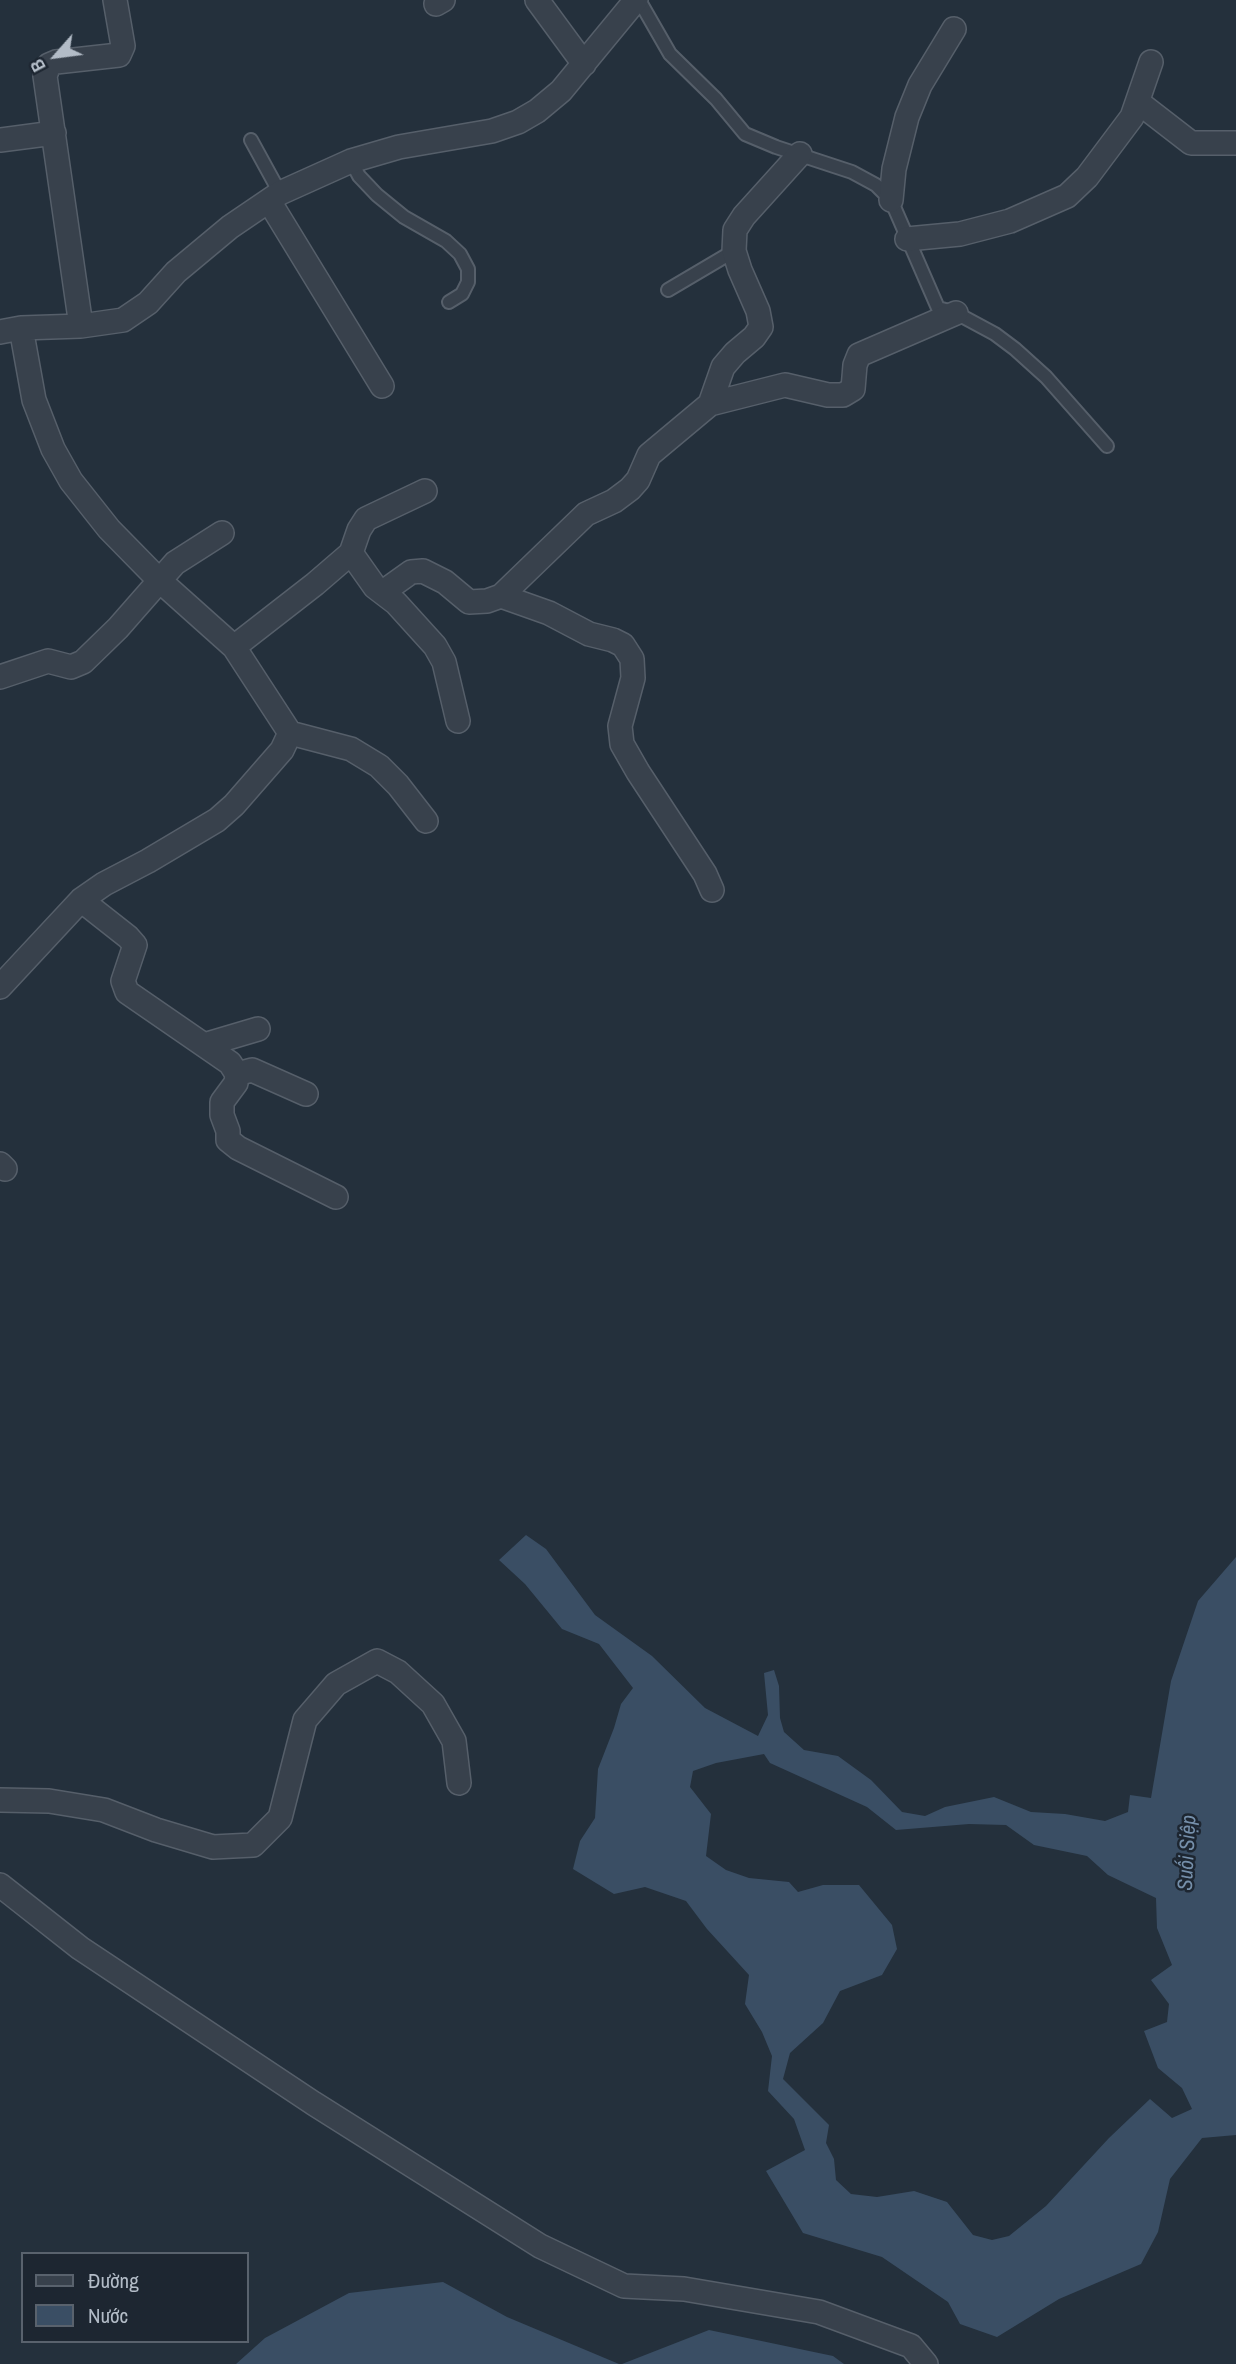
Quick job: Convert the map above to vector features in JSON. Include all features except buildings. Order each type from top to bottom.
[{"type":"street","points":[[81,327],[45,76],[48,65],[119,55],[122,46],[115,0]]},
{"type":"street","points":[[537,0],[584,64]]},
{"type":"street","points":[[426,821],[398,785],[379,766],[351,749],[290,733],[234,647],[159,580],[109,529],[71,481],[53,449],[10,330],[81,327],[124,320],[148,303],[176,272],[230,227],[274,197],[351,161],[399,148],[492,131],[519,122],[561,91],[638,0]]},
{"type":"street","points":[[891,200],[894,169],[907,117],[920,85],[954,29]]},
{"type":"street","points":[[907,239],[960,234],[1010,221],[1067,196],[1087,177],[1132,117],[1151,62]]},
{"type":"street","points":[[1138,102],[1191,143],[1236,143]]},
{"type":"street","points":[[0,140],[54,133]]},
{"type":"street","points":[[710,404],[723,367],[761,327],[758,311],[734,251],[735,230],[744,216],[800,154]]},
{"type":"street","points":[[274,197],[382,386]]},
{"type":"street","points":[[383,592],[411,572],[423,571],[444,582],[469,602],[487,601],[501,596],[586,514],[614,501],[630,489],[638,480],[649,455],[710,404],[785,385],[828,395],[843,395],[853,388],[855,365],[859,355],[956,313]]},
{"type":"street","points":[[234,647],[351,553],[366,519],[425,491]]},
{"type":"street","points":[[0,677],[48,661],[71,667],[83,662],[118,628],[175,563],[222,533]]},
{"type":"street","points":[[351,553],[374,587],[396,603],[435,646],[444,662],[458,721]]},
{"type":"street","points":[[501,596],[549,613],[589,634],[623,645],[632,659],[633,678],[620,726],[622,744],[705,874],[712,890]]},
{"type":"street","points":[[0,987],[81,900],[104,884],[217,820],[260,777],[282,750],[290,733]]},
{"type":"street","points":[[81,900],[135,944],[123,981],[127,992],[230,1063],[237,1074],[236,1083],[222,1102],[228,1140],[238,1148],[336,1197]]},
{"type":"street","points":[[204,1045],[258,1029]]},
{"type":"street","points":[[237,1074],[252,1070],[306,1094]]},
{"type":"street","points":[[0,1800],[49,1801],[104,1810],[212,1847],[253,1846],[280,1818],[305,1720],[336,1684],[377,1661],[398,1672],[432,1704],[454,1741],[459,1783]]},
{"type":"street","points":[[0,1885],[80,1948],[313,2103],[540,2246],[624,2286],[684,2289],[820,2312],[911,2346],[926,2364]]},
{"type":"lane","points":[[638,0],[670,54],[716,99],[746,134],[852,172],[876,185],[891,200],[938,308],[956,313],[995,334],[1030,361],[1107,446]]},
{"type":"lane","points":[[251,140],[274,197]]},
{"type":"lane","points":[[351,161],[359,176],[377,195],[404,217],[446,242],[460,254],[468,269],[468,282],[461,294],[449,302]]},
{"type":"lane","points":[[668,290],[734,251]]},
{"type":"water","name":"Suối Siệp","points":[[526,1535],[546,1549],[595,1615],[652,1656],[705,1708],[758,1736],[768,1715],[764,1673],[774,1670],[779,1686],[780,1718],[784,1732],[804,1750],[838,1756],[871,1780],[902,1812],[925,1816],[945,1807],[994,1797],[1031,1812],[1065,1814],[1105,1821],[1128,1812],[1130,1795],[1151,1798],[1171,1681],[1198,1601],[1236,1557],[1236,2135],[1202,2138],[1170,2179],[1158,2232],[1141,2264],[1059,2299],[997,2337],[960,2324],[948,2302],[882,2257],[803,2233],[766,2171],[805,2150],[794,2119],[768,2091],[772,2056],[762,2032],[745,2004],[749,1975],[707,1929],[686,1901],[645,1887],[614,1894],[573,1869],[580,1841],[595,1818],[598,1769],[621,1704],[633,1688],[599,1644],[562,1629],[525,1584],[499,1560]],"holes":[[[764,1754],[770,1763],[867,1807],[896,1830],[969,1824],[1006,1825],[1034,1845],[1087,1856],[1108,1875],[1156,1898],[1157,1928],[1172,1965],[1151,1980],[1169,2004],[1167,2022],[1144,2031],[1158,2068],[1182,2088],[1192,2109],[1172,2118],[1150,2099],[1109,2138],[1046,2206],[1009,2236],[992,2240],[973,2235],[947,2202],[914,2191],[877,2197],[851,2194],[836,2180],[834,2159],[826,2143],[829,2125],[783,2079],[790,2053],[823,2023],[840,1991],[882,1975],[897,1949],[892,1925],[859,1885],[823,1885],[798,1892],[789,1882],[749,1878],[726,1870],[706,1856],[711,1814],[690,1787],[693,1771],[716,1763]]]},
{"type":"water","points":[[443,2282],[507,2317],[619,2364],[236,2364],[265,2338],[349,2293]]},
{"type":"water","points":[[709,2330],[833,2356],[844,2364],[622,2364]]}]
